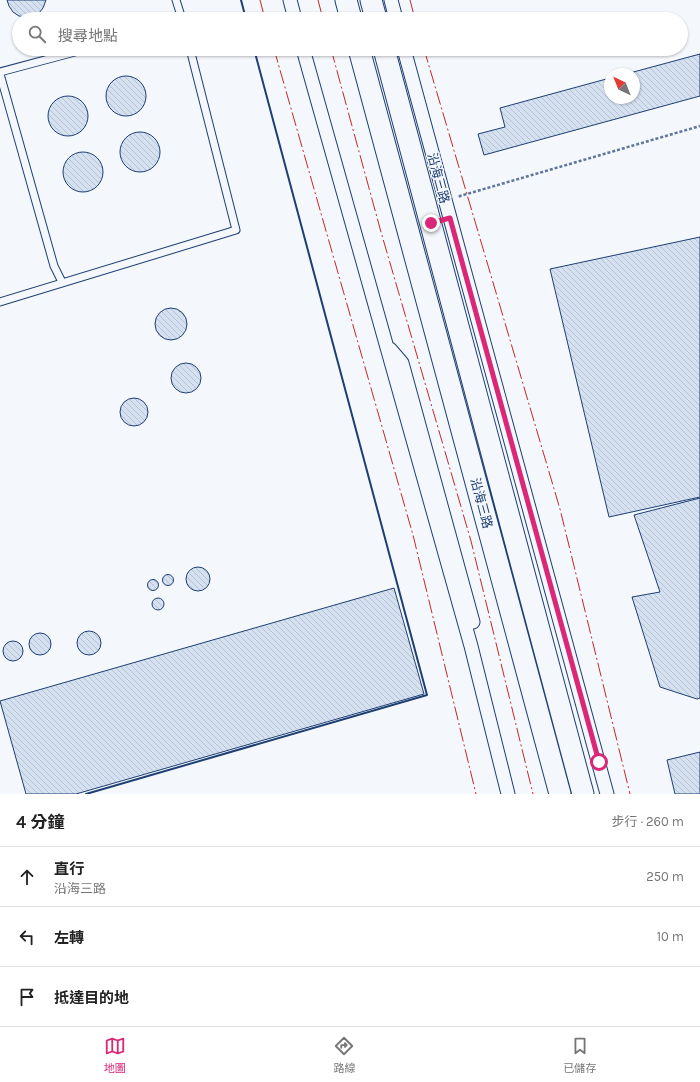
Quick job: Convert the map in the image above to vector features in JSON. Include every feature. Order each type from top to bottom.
[{"type":"main road","points":[[346,0],[349,12]]},
{"type":"main road","points":[[371,0],[374,12]]},
{"type":"main road","name":"沿海三路","points":[[361,56],[560,794]]},
{"type":"main road","name":"沿海三路","points":[[388,56],[402,78],[441,220],[583,794]]},
{"type":"street","points":[[290,0],[293,12]]},
{"type":"street","points":[[391,0],[394,12]]},
{"type":"street","points":[[305,56],[388,346],[471,646],[508,794]]},
{"type":"street","name":"沿海三路","points":[[402,78],[404,56]]},
{"type":"street","points":[[370,88],[402,78]]},
{"type":"street","points":[[408,229],[441,220]]},
{"type":"street","name":"沿海三路","points":[[441,220],[607,794]]},
{"type":"street","points":[[388,346],[402,364],[466,594],[516,794]]},
{"type":"lane","points":[[176,0],[180,12]]},
{"type":"lane","points":[[61,56],[0,73],[54,266],[62,282]]},
{"type":"lane","points":[[0,302],[236,230],[192,56]]},
{"type":"path","points":[[441,220],[460,196],[700,126]]},
{"type":"building","points":[[7,0],[46,0],[40,12],[13,12]]},
{"type":"building","points":[[700,54],[700,96],[484,155],[478,134],[505,127],[500,108],[604,80],[604,104],[640,104],[640,70]]},
{"type":"building","points":[[126,76],[134,78],[140,82],[144,88],[146,96],[144,104],[140,110],[134,114],[126,116],[118,114],[112,110],[108,104],[106,96],[108,88],[112,82],[118,78]]},
{"type":"building","points":[[68,96],[76,98],[82,102],[86,108],[88,116],[86,124],[82,130],[76,134],[68,136],[60,134],[54,130],[50,124],[48,116],[50,108],[54,102],[60,98]]},
{"type":"building","points":[[140,132],[148,134],[154,138],[158,144],[160,152],[158,160],[154,166],[148,170],[140,172],[132,170],[126,166],[122,160],[120,152],[122,144],[126,138],[132,134]]},
{"type":"building","points":[[83,152],[91,154],[97,158],[101,164],[103,172],[101,180],[97,186],[91,190],[83,192],[75,190],[69,186],[65,180],[63,172],[65,164],[69,158],[75,154]]},
{"type":"building","points":[[700,237],[700,497],[609,517],[550,269]]},
{"type":"building","points":[[168,308],[174,308],[184,315],[187,324],[186,330],[180,337],[174,340],[168,340],[158,333],[155,327],[155,321],[162,311]]},
{"type":"building","points":[[186,363],[197,367],[201,378],[197,389],[186,393],[175,389],[171,378],[175,367]]},
{"type":"building","points":[[134,398],[140,399],[144,402],[147,406],[147,418],[144,422],[140,425],[134,426],[128,425],[124,422],[121,418],[120,412],[121,406],[124,402],[128,399]]},
{"type":"building","points":[[700,498],[700,698],[697,699],[660,687],[632,597],[660,592],[634,515]]},
{"type":"building","points":[[198,567],[206,571],[210,579],[206,587],[198,591],[190,587],[186,579],[190,571]]},
{"type":"building","points":[[168,574],[172,576],[174,580],[172,584],[168,586],[164,584],[162,580],[164,576]]},
{"type":"building","points":[[153,579],[157,581],[159,585],[157,589],[153,591],[149,589],[147,585],[149,581]]},
{"type":"building","points":[[394,588],[424,694],[76,794],[26,794],[0,701]]},
{"type":"building","points":[[156,598],[160,598],[164,604],[160,610],[156,610],[152,606],[152,602]]},
{"type":"building","points":[[89,631],[98,634],[101,643],[98,652],[89,655],[80,652],[77,643],[80,634]]},
{"type":"building","points":[[36,633],[44,633],[51,640],[51,648],[44,655],[36,655],[29,648],[29,640]]},
{"type":"building","points":[[9,641],[17,641],[23,647],[23,655],[17,661],[9,661],[3,655],[3,647]]},
{"type":"building","points":[[700,752],[700,794],[675,794],[667,760]]},
{"type":"wall","points":[[241,0],[244,12]]},
{"type":"wall","points":[[86,794],[427,695],[256,56]]},
{"type":"power","points":[[260,0],[263,12]]},
{"type":"power","points":[[318,0],[321,12]]},
{"type":"power","points":[[410,0],[413,12]]},
{"type":"power","points":[[276,56],[413,535],[476,794]]},
{"type":"power","points":[[333,56],[381,232],[471,541],[533,794]]},
{"type":"power","points":[[426,56],[560,509],[630,794]]},
{"type":"route","points":[[431,223],[450,218],[599,762]]}]
